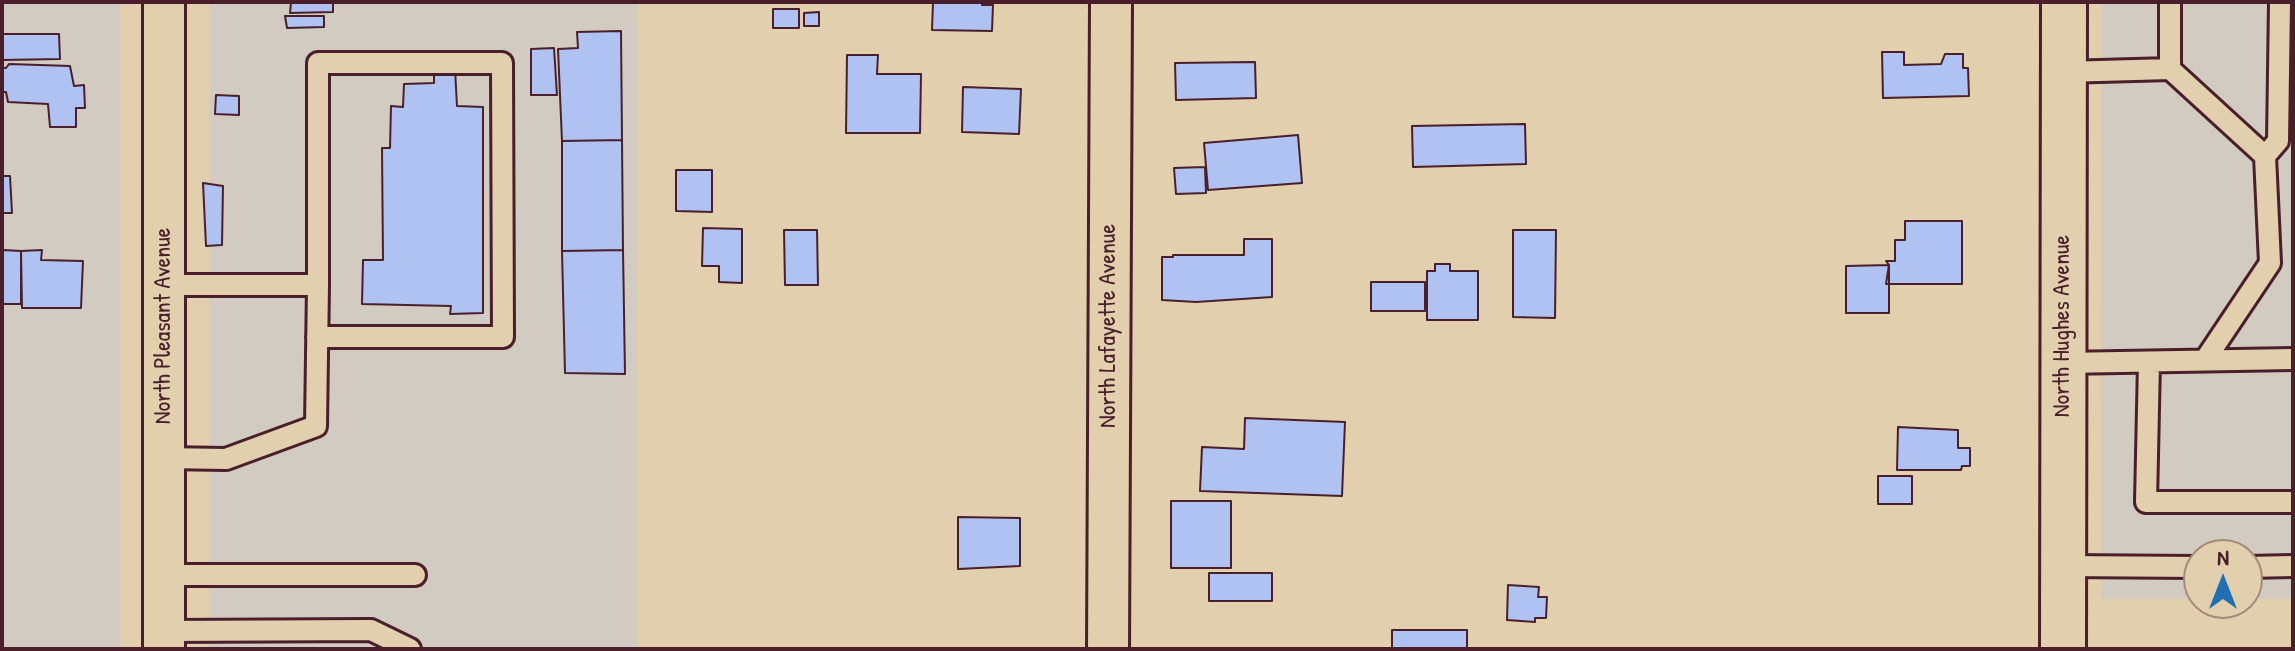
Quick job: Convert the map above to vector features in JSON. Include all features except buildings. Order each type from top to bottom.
[{"type":"street","name":"North Pleasant Avenue","points":[[164,2],[164,640]]},
{"type":"street","name":"North Lafayette Avenue","points":[[1108,649],[1111,2]]},
{"type":"street","name":"North Hughes Avenue","points":[[2063,649],[2064,2]]},
{"type":"lane","points":[[2170,2],[2170,69]]},
{"type":"lane","points":[[2205,360],[2270,263],[2265,156],[2278,141],[2280,2]]},
{"type":"lane","points":[[164,458],[226,459],[316,426],[318,63],[502,63],[503,337],[317,337]]},
{"type":"lane","points":[[2064,72],[2170,69],[2265,156]]},
{"type":"lane","points":[[164,285],[318,285]]},
{"type":"lane","points":[[2063,363],[2293,359]]},
{"type":"lane","points":[[2149,362],[2146,502],[2293,502]]},
{"type":"lane","points":[[2063,566],[2183,567]]},
{"type":"lane","points":[[2263,567],[2293,566]]},
{"type":"lane","points":[[164,575],[415,575]]},
{"type":"lane","points":[[164,640],[371,630],[410,649]]},
{"type":"shaded area","points":[[2,2],[120,2],[120,649],[2,649]]},
{"type":"shaded area","points":[[209,2],[638,2],[638,649],[209,649]]},
{"type":"shaded area","points":[[2102,2],[2293,2],[2293,599],[2263,599],[2263,539],[2183,539],[2183,599],[2101,599]]}]
